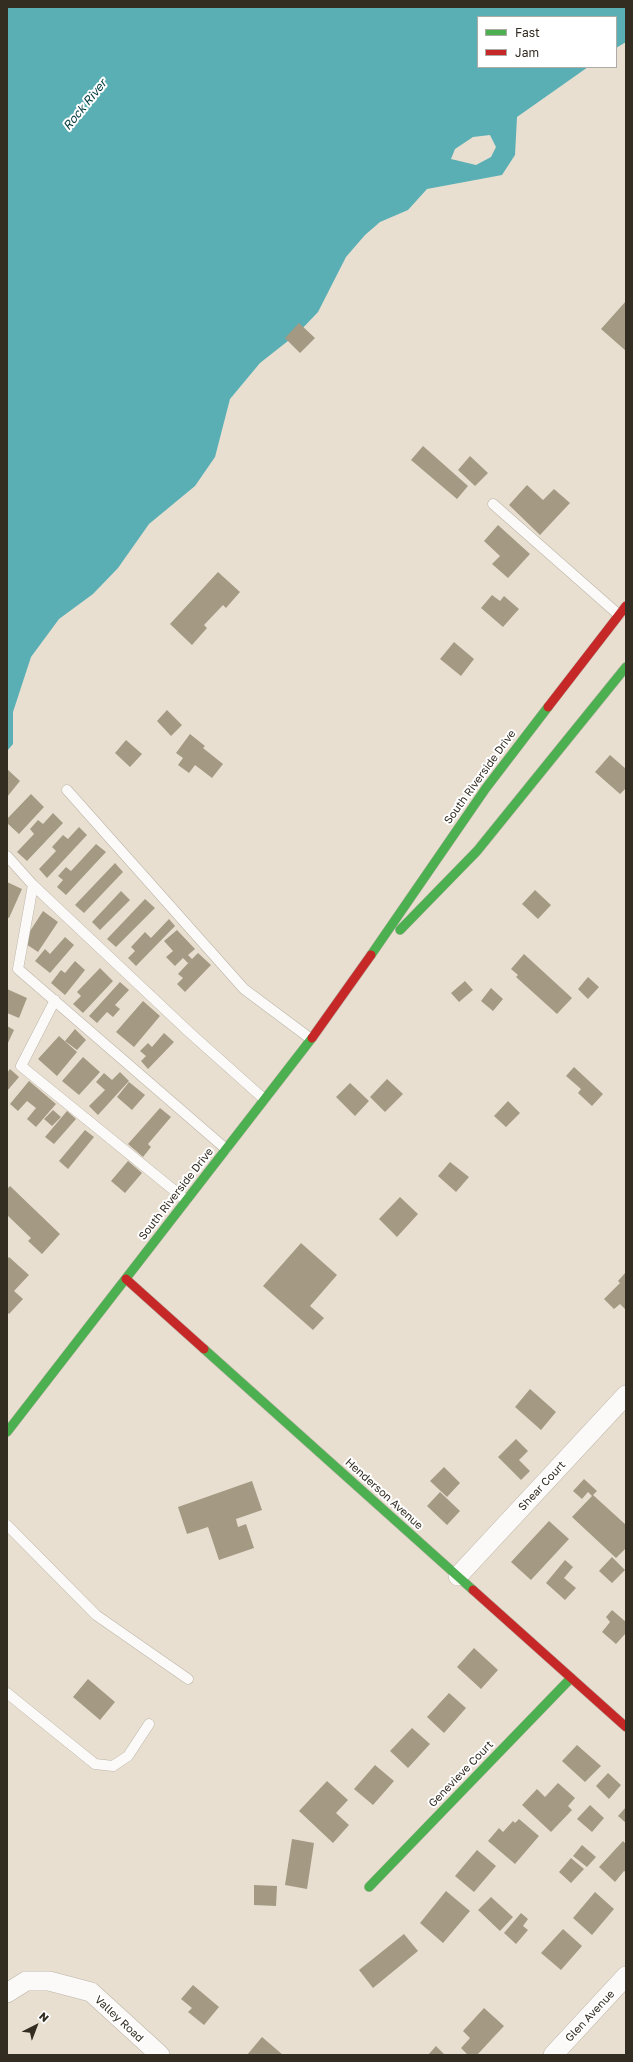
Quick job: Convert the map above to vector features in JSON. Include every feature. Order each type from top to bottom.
[{"type":"main road","name":"South Riverside Drive","points":[[7,1432],[310,1039],[362,968],[486,788],[623,618],[626,606]]},
{"type":"main road","name":"South Riverside Drive","points":[[362,968],[477,851],[626,667]]},
{"type":"main road","name":"Henderson Avenue","points":[[126,1279],[626,1727]]},
{"type":"main road","name":"Genevieve Court","points":[[369,1888],[571,1678]]},
{"type":"street","name":"Shear Court","points":[[458,1576],[626,1395]]},
{"type":"street","name":"Glen Avenue","points":[[554,2055],[626,1976]]},
{"type":"street","name":"Valley Road","points":[[7,1992],[26,1981],[49,1981],[91,1992],[160,2055]]},
{"type":"lane","points":[[493,504],[623,618]]},
{"type":"lane","points":[[67,790],[244,989],[310,1039]]},
{"type":"lane","points":[[7,856],[34,885],[189,1032],[264,1099]]},
{"type":"lane","points":[[34,885],[18,969],[226,1149]]},
{"type":"lane","points":[[55,1000],[21,1066],[186,1200]]},
{"type":"lane","points":[[7,1525],[96,1615],[188,1679]]},
{"type":"lane","points":[[7,1693],[95,1764],[113,1766],[128,1756],[149,1724]]},
{"type":"water","name":"Rock River","points":[[7,7],[626,7],[626,42],[617,47],[617,16],[477,16],[477,68],[587,68],[517,117],[515,155],[502,175],[427,189],[408,210],[380,222],[365,235],[346,257],[318,312],[298,333],[260,363],[230,399],[215,457],[195,486],[149,524],[118,568],[93,594],[59,619],[31,657],[13,712],[13,744],[7,751]],"holes":[[[490,135],[496,147],[491,157],[476,165],[451,159],[455,149],[473,137]]]},
{"type":"building","points":[[626,301],[626,351],[601,329]]},
{"type":"building","points":[[299,323],[315,338],[300,353],[285,338]]},
{"type":"building","points":[[423,446],[468,486],[457,499],[411,460]]},
{"type":"building","points":[[470,456],[488,473],[475,486],[458,470]]},
{"type":"building","points":[[527,485],[543,500],[554,489],[570,503],[540,535],[509,505]]},
{"type":"building","points":[[498,525],[530,554],[508,578],[492,564],[500,556],[484,541]]},
{"type":"building","points":[[218,572],[240,592],[226,608],[223,605],[204,625],[207,628],[192,645],[170,624]]},
{"type":"building","points":[[492,595],[500,601],[504,596],[519,609],[503,627],[481,608]]},
{"type":"building","points":[[454,642],[474,659],[461,676],[440,659]]},
{"type":"building","points":[[167,710],[182,725],[171,736],[157,721]]},
{"type":"building","points":[[190,734],[205,746],[203,748],[223,764],[212,778],[195,765],[189,773],[178,765],[183,758],[176,753]]},
{"type":"building","points":[[126,740],[142,754],[130,767],[115,753]]},
{"type":"building","points":[[610,755],[626,769],[626,788],[620,794],[595,772]]},
{"type":"building","points":[[7,769],[20,781],[7,797]]},
{"type":"building","points":[[31,794],[44,807],[19,834],[7,823],[7,819]]},
{"type":"building","points":[[53,813],[63,823],[27,861],[17,852],[34,834],[30,829],[38,820],[43,824]]},
{"type":"building","points":[[79,827],[87,835],[47,878],[39,869],[56,851],[52,847],[63,835],[68,839]]},
{"type":"building","points":[[96,844],[106,852],[66,895],[57,887],[63,880],[58,876],[66,867],[71,871]]},
{"type":"building","points":[[115,863],[123,872],[84,913],[75,905]]},
{"type":"building","points":[[7,882],[22,889],[9,918],[7,917]]},
{"type":"building","points":[[535,890],[551,905],[538,919],[522,904]]},
{"type":"building","points":[[121,891],[130,900],[100,930],[92,922]]},
{"type":"building","points":[[145,899],[155,908],[116,947],[107,939]]},
{"type":"building","points":[[43,911],[58,922],[38,952],[23,942]]},
{"type":"building","points":[[169,919],[175,926],[136,966],[128,958],[135,951],[131,947],[145,932],[151,938]]},
{"type":"building","points":[[177,930],[195,949],[188,955],[192,959],[198,953],[211,965],[185,992],[177,984],[183,978],[178,974],[191,960],[188,963],[183,958],[175,966],[166,957],[173,951],[164,941]]},
{"type":"building","points":[[65,937],[74,945],[50,973],[35,961],[45,949],[50,954]]},
{"type":"building","points":[[524,954],[572,998],[557,1014],[516,977],[518,975],[511,969]]},
{"type":"building","points":[[75,961],[85,970],[65,995],[51,983],[61,970],[65,973]]},
{"type":"building","points":[[100,968],[113,981],[83,1013],[73,1004],[81,996],[77,992]]},
{"type":"building","points":[[588,977],[599,987],[588,999],[578,989]]},
{"type":"building","points":[[465,981],[473,990],[459,1002],[451,993]]},
{"type":"building","points":[[120,982],[129,990],[115,1005],[120,1009],[113,1017],[107,1012],[97,1023],[89,1016]]},
{"type":"building","points":[[491,988],[503,999],[493,1011],[481,1001]]},
{"type":"building","points":[[7,989],[27,998],[19,1018],[7,1013]]},
{"type":"building","points":[[143,1001],[160,1016],[134,1047],[116,1032]]},
{"type":"building","points":[[7,1026],[14,1030],[7,1045]]},
{"type":"building","points":[[75,1029],[86,1040],[77,1050],[65,1041]]},
{"type":"building","points":[[164,1033],[174,1042],[148,1069],[141,1061],[146,1056],[140,1051],[148,1043],[152,1047]]},
{"type":"building","points":[[59,1036],[77,1052],[57,1076],[38,1059]]},
{"type":"building","points":[[83,1057],[100,1072],[79,1095],[62,1081]]},
{"type":"building","points":[[574,1067],[603,1094],[592,1106],[578,1093],[581,1089],[566,1076]]},
{"type":"building","points":[[10,1069],[19,1077],[7,1091],[7,1073]]},
{"type":"building","points":[[120,1072],[129,1081],[98,1115],[89,1106],[105,1090],[96,1082],[104,1073],[112,1080]]},
{"type":"building","points":[[387,1079],[403,1094],[385,1112],[370,1097]]},
{"type":"building","points":[[29,1081],[56,1104],[36,1127],[27,1119],[36,1108],[27,1101],[18,1111],[10,1104]]},
{"type":"building","points":[[129,1082],[145,1095],[132,1110],[117,1097]]},
{"type":"building","points":[[350,1083],[369,1101],[355,1116],[336,1097]]},
{"type":"building","points":[[508,1101],[520,1113],[506,1127],[494,1116]]},
{"type":"building","points":[[160,1108],[171,1117],[148,1144],[151,1147],[143,1157],[128,1144]]},
{"type":"building","points":[[53,1110],[61,1117],[52,1126],[44,1119]]},
{"type":"building","points":[[67,1111],[76,1119],[54,1144],[45,1137]]},
{"type":"building","points":[[85,1130],[94,1137],[68,1169],[59,1161]]},
{"type":"building","points":[[128,1161],[142,1173],[125,1193],[111,1181]]},
{"type":"building","points":[[450,1162],[469,1177],[456,1192],[438,1176]]},
{"type":"building","points":[[10,1186],[60,1234],[42,1254],[28,1241],[31,1238],[7,1215],[7,1189]]},
{"type":"building","points":[[400,1197],[418,1214],[397,1237],[379,1219]]},
{"type":"building","points":[[301,1243],[337,1275],[310,1306],[324,1318],[313,1330],[263,1286]]},
{"type":"building","points":[[9,1257],[29,1275],[14,1291],[23,1299],[9,1314],[7,1312],[7,1259]]},
{"type":"building","points":[[626,1272],[626,1310],[620,1304],[614,1309],[604,1299],[620,1283],[618,1281]]},
{"type":"building","points":[[530,1389],[556,1412],[541,1430],[515,1407]]},
{"type":"building","points":[[516,1439],[528,1451],[519,1460],[530,1471],[521,1480],[498,1457]]},
{"type":"building","points":[[444,1467],[460,1483],[447,1497],[430,1481]]},
{"type":"building","points":[[584,1479],[597,1491],[593,1495],[626,1525],[626,1548],[616,1558],[572,1517],[592,1496],[588,1492],[582,1499],[573,1491]]},
{"type":"building","points":[[252,1481],[262,1510],[236,1519],[238,1527],[246,1524],[254,1548],[219,1560],[208,1527],[187,1534],[178,1507]]},
{"type":"building","points":[[440,1492],[460,1511],[447,1525],[427,1506]]},
{"type":"building","points":[[549,1521],[569,1539],[531,1580],[511,1562]]},
{"type":"building","points":[[612,1557],[625,1570],[612,1583],[599,1571]]},
{"type":"building","points":[[565,1560],[573,1567],[564,1578],[576,1588],[565,1600],[546,1583]]},
{"type":"building","points":[[612,1610],[626,1622],[626,1633],[616,1644],[602,1632],[610,1622],[606,1617]]},
{"type":"building","points":[[474,1648],[498,1670],[481,1689],[457,1667]]},
{"type":"building","points":[[88,1679],[115,1702],[100,1720],[73,1697]]},
{"type":"building","points":[[449,1693],[466,1708],[444,1733],[427,1717]]},
{"type":"building","points":[[412,1728],[430,1744],[408,1768],[390,1751]]},
{"type":"building","points":[[577,1745],[601,1766],[585,1782],[562,1761]]},
{"type":"building","points":[[375,1765],[394,1781],[373,1805],[354,1789]]},
{"type":"building","points":[[608,1773],[621,1785],[609,1799],[596,1786]]},
{"type":"building","points":[[327,1781],[348,1800],[336,1813],[349,1825],[333,1843],[299,1811]]},
{"type":"building","points":[[558,1783],[575,1798],[568,1806],[572,1810],[551,1832],[522,1805],[537,1789],[545,1797]]},
{"type":"building","points":[[590,1805],[604,1818],[592,1832],[577,1819]]},
{"type":"building","points":[[626,1807],[626,1823],[618,1816]]},
{"type":"building","points":[[519,1819],[539,1836],[515,1864],[488,1841],[499,1828],[503,1832],[513,1821],[515,1823]]},
{"type":"building","points":[[292,1839],[314,1843],[307,1889],[285,1885]]},
{"type":"building","points":[[623,1841],[626,1844],[626,1872],[624,1871],[615,1882],[599,1867]]},
{"type":"building","points":[[582,1845],[596,1857],[587,1867],[573,1856]]},
{"type":"building","points":[[477,1850],[496,1866],[474,1892],[455,1876]]},
{"type":"building","points":[[571,1858],[584,1869],[571,1883],[559,1872]]},
{"type":"building","points":[[254,1885],[277,1886],[276,1906],[254,1905]]},
{"type":"building","points":[[446,1891],[470,1911],[443,1943],[420,1923]]},
{"type":"building","points":[[595,1892],[614,1909],[592,1935],[573,1918]]},
{"type":"building","points":[[491,1897],[513,1917],[500,1931],[478,1910]]},
{"type":"building","points":[[521,1913],[528,1919],[523,1926],[528,1930],[516,1944],[504,1933]]},
{"type":"building","points":[[563,1929],[582,1946],[561,1970],[541,1953]]},
{"type":"building","points":[[404,1934],[418,1951],[373,1988],[359,1970]]},
{"type":"building","points":[[193,1985],[219,2007],[204,2025],[188,2012],[192,2008],[181,1999]]},
{"type":"building","points":[[484,2008],[504,2026],[477,2055],[468,2055],[461,2048],[470,2038],[463,2031]]},
{"type":"building","points":[[262,2037],[283,2055],[247,2055]]},
{"type":"building","points":[[436,2046],[445,2055],[428,2055]]},
{"type":"traffic: fast","points":[[400,930],[477,851],[626,667]]},
{"type":"traffic: fast","points":[[371,955],[486,788],[548,707]]},
{"type":"traffic: fast","points":[[7,1432],[312,1038]]},
{"type":"traffic: fast","points":[[204,1349],[473,1590]]},
{"type":"traffic: fast","points":[[369,1887],[571,1678]]},
{"type":"traffic: jam","points":[[548,707],[626,606]]},
{"type":"traffic: jam","points":[[312,1038],[371,955]]},
{"type":"traffic: jam","points":[[126,1279],[204,1349]]},
{"type":"traffic: jam","points":[[473,1590],[626,1727]]}]
